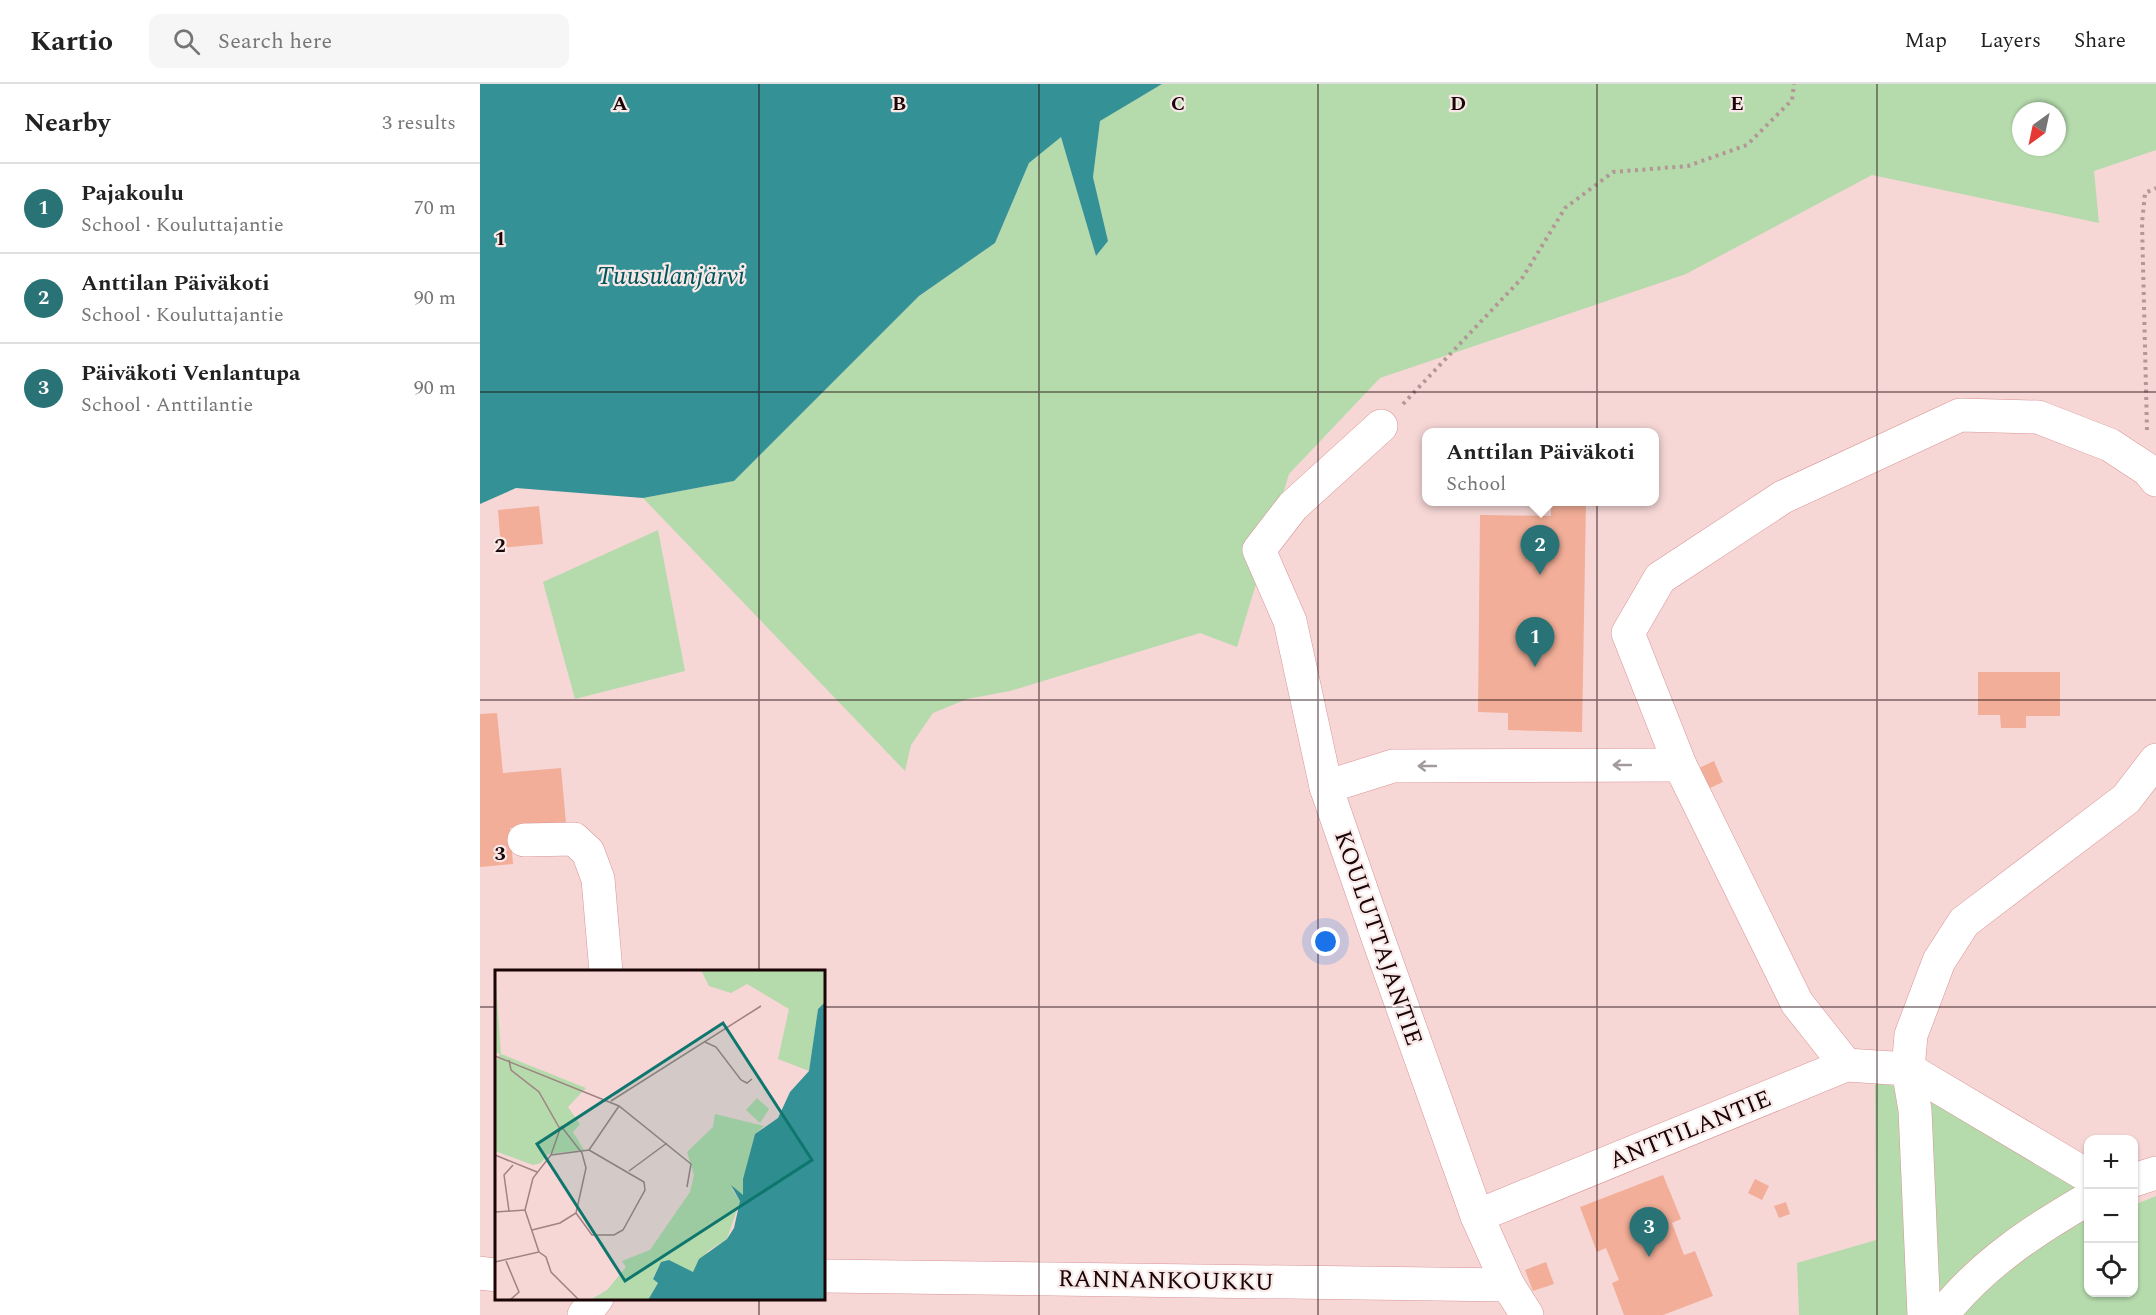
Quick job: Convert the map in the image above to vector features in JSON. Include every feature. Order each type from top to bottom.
[{"type":"street","points":[[1846,1065],[1797,1003],[1680,765],[1628,633],[1660,578],[1783,497],[1960,415],[2038,417],[2110,445],[2152,475]]},
{"type":"street","name":"KOULUTTAJANTIE","points":[[1381,426],[1293,506],[1259,550],[1290,621],[1326,787],[1477,1216],[1508,1285],[1527,1315]]},
{"type":"street","points":[[1924,1315],[1915,1110],[1908,1070],[1911,1035],[1939,961],[1964,922],[2126,799],[2156,760]]},
{"type":"street","points":[[1326,787],[1393,766],[1680,765]]},
{"type":"street","points":[[524,840],[574,839],[588,852],[598,879],[606,970]]},
{"type":"street","name":"ANTTILANTIE","points":[[1477,1216],[1846,1065],[1908,1070],[2084,1174]]},
{"type":"street","points":[[2138,1178],[2156,1173]]},
{"type":"street","points":[[1942,1315],[1976,1276],[2029,1235],[2084,1201]]},
{"type":"street","points":[[480,1273],[495,1275]]},
{"type":"street","name":"RANNANKOUKKU","points":[[825,1276],[1508,1285]]},
{"type":"street","points":[[584,1315],[596,1300]]},
{"type":"path","points":[[1381,426],[1523,277],[1565,208],[1613,172],[1688,166],[1747,145],[1792,100],[1794,84]]},
{"type":"path","points":[[2152,475],[2142,223],[2145,193],[2156,188]]},
{"type":"green space","points":[[1162,84],[2156,84],[2156,150],[2094,171],[2099,223],[1872,175],[1686,274],[1380,378],[1289,474],[1237,647],[1200,633],[1010,691],[967,699],[933,713],[911,745],[905,771],[643,498],[734,481],[919,296],[995,243],[1029,163],[1061,136],[1096,256],[1108,241],[1093,177],[1100,120]]},
{"type":"green space","points":[[658,530],[685,671],[575,699],[543,582]]},
{"type":"green space","points":[[1875,1083],[1924,1090],[2084,1182],[2084,1297],[2138,1297],[2138,1203],[2156,1196],[2156,1315],[1799,1315],[1797,1263],[1876,1240]]},
{"type":"water","name":"Tuusulanjärvi","points":[[480,84],[1162,84],[1100,121],[1093,177],[1108,241],[1096,256],[1061,137],[1029,163],[995,243],[919,296],[734,481],[643,498],[516,488],[480,504]]},
{"type":"building","points":[[539,506],[543,544],[501,548],[498,510]]},
{"type":"building","points":[[1551,506],[1586,506],[1582,732],[1508,730],[1508,713],[1478,712],[1480,515],[1551,516]]},
{"type":"building","points":[[1978,672],[2060,672],[2060,716],[2026,716],[2026,728],[2001,728],[2000,715],[1978,715]]},
{"type":"building","points":[[497,713],[503,773],[561,768],[566,823],[510,828],[513,864],[480,867],[480,714]]},
{"type":"building","points":[[1714,761],[1723,782],[1708,789],[1699,768]]},
{"type":"building","points":[[1663,1175],[1681,1219],[1672,1223],[1684,1255],[1695,1251],[1713,1296],[1663,1315],[1624,1315],[1612,1283],[1619,1280],[1606,1248],[1597,1252],[1580,1207]]},
{"type":"building","points":[[1755,1179],[1769,1186],[1762,1200],[1748,1193]]},
{"type":"building","points":[[1786,1202],[1790,1214],[1779,1218],[1774,1206]]},
{"type":"building","points":[[1546,1262],[1554,1284],[1533,1291],[1525,1270]]},
{"type":"place","name":"Anttilan Päiväkoti","points":[[1540,575]]},
{"type":"place","name":"Pajakoulu","points":[[1535,667]]},
{"type":"place","name":"Päiväkoti Venlantupa","points":[[1649,1257]]}]
